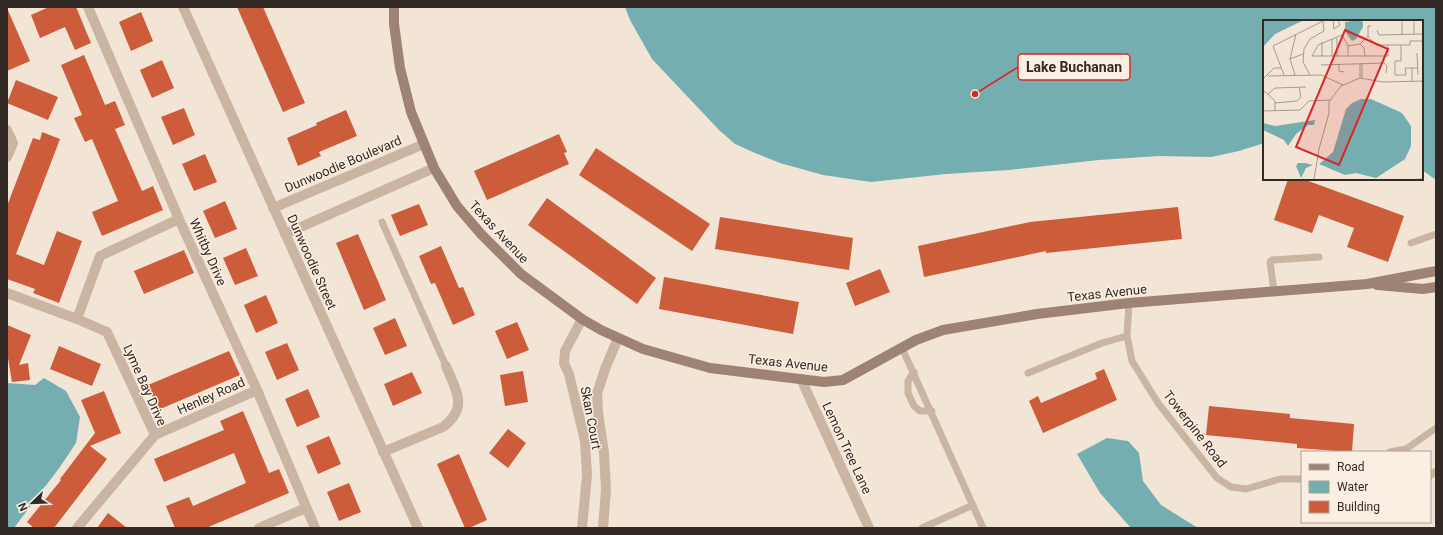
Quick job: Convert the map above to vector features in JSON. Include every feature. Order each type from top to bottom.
[{"type":"street","name":"Whitby Drive","points":[[88,7],[179,219],[257,390],[315,528]]},
{"type":"street","name":"Dunwoodie Street","points":[[183,7],[418,528]]},
{"type":"street","name":"Texas Avenue","points":[[394,7],[394,24],[400,68],[412,112],[424,144],[434,168],[457,206],[481,234],[521,274],[582,319],[643,349],[710,368],[801,380],[824,382],[843,380],[916,340],[943,330],[1037,314],[1129,303],[1367,284],[1436,271]]},
{"type":"street","points":[[7,130],[13,143],[7,157]]},
{"type":"street","name":"Dunwoodie Boulevard","points":[[273,208],[424,144]]},
{"type":"street","points":[[285,234],[434,168]]},
{"type":"street","points":[[77,319],[100,256],[179,219]]},
{"type":"street","name":"Texas Avenue","points":[[1367,284],[1423,289],[1436,287]]},
{"type":"street","name":"Lyme Bay Drive","points":[[7,293],[77,319],[107,332],[155,435],[77,528]]},
{"type":"street","name":"Skan Court","points":[[582,319],[565,351],[564,363],[569,374],[585,441],[587,475],[582,528]]},
{"type":"street","name":"Skan Court","points":[[603,528],[606,490],[604,453],[597,394],[605,369],[618,338]]},
{"type":"street","points":[[383,452],[443,427],[456,415],[459,397],[446,366]]},
{"type":"street","name":"Lemon Tree Lane","points":[[801,380],[869,528]]},
{"type":"street","name":"Henley Road","points":[[155,435],[257,390]]},
{"type":"street","points":[[258,528],[306,508]]},
{"type":"lane","points":[[382,222],[446,366]]},
{"type":"lane","points":[[1411,243],[1436,234]]},
{"type":"lane","points":[[1274,292],[1270,262],[1272,260],[1319,257]]},
{"type":"lane","name":"Towerpine Road","points":[[1129,303],[1127,336],[1132,360],[1158,403],[1217,478],[1230,487],[1246,489],[1280,479],[1301,479]]},
{"type":"lane","points":[[1028,373],[1102,344],[1127,336]]},
{"type":"lane","points":[[902,348],[932,411],[983,528]]},
{"type":"lane","points":[[914,372],[908,381],[908,393],[914,406],[920,411],[932,411]]},
{"type":"lane","points":[[1395,451],[1406,449],[1436,428]]},
{"type":"lane","points":[[922,528],[973,505]]},
{"type":"water","points":[[625,7],[1436,7],[1436,180],[1423,171],[1423,20],[1263,20],[1263,143],[1239,151],[1211,157],[1159,156],[1099,160],[1009,170],[946,174],[871,182],[823,175],[780,163],[735,144],[719,130],[652,59],[630,20]]},
{"type":"water","points":[[44,378],[66,391],[80,417],[76,443],[60,467],[14,528],[7,528],[7,383],[35,385]]},
{"type":"water","points":[[1107,438],[1128,441],[1139,453],[1143,481],[1161,505],[1198,528],[1131,528],[1100,493],[1077,454]]},
{"type":"building","points":[[49,7],[76,7],[91,43],[75,50],[65,27],[40,38],[31,15]]},
{"type":"building","points":[[237,7],[263,7],[305,103],[283,112]]},
{"type":"building","points":[[7,8],[30,61],[7,71]]},
{"type":"building","points":[[141,12],[153,41],[131,51],[119,22]]},
{"type":"building","points":[[84,55],[105,105],[115,101],[125,125],[115,129],[142,191],[153,186],[163,210],[102,236],[92,212],[118,201],[92,139],[85,142],[74,118],[82,115],[61,65]]},
{"type":"building","points":[[162,60],[174,88],[152,98],[140,70]]},
{"type":"building","points":[[16,80],[58,97],[48,120],[7,103]]},
{"type":"building","points":[[184,108],[195,135],[173,145],[161,117]]},
{"type":"building","points":[[346,110],[357,136],[319,152],[321,156],[298,166],[287,138]]},
{"type":"building","points":[[42,132],[60,139],[16,254],[44,265],[57,231],[82,241],[59,303],[33,293],[35,289],[7,279],[7,206],[33,138],[40,140]]},
{"type":"building","points":[[559,134],[567,152],[564,153],[569,164],[487,200],[474,171]]},
{"type":"building","points":[[596,148],[710,224],[692,251],[579,175]]},
{"type":"building","points":[[205,154],[217,182],[194,191],[182,164]]},
{"type":"building","points":[[1288,180],[1306,180],[1404,216],[1388,262],[1347,247],[1354,228],[1319,215],[1312,233],[1274,220]]},
{"type":"building","points":[[547,198],[656,278],[637,304],[528,225]]},
{"type":"building","points":[[225,201],[237,229],[215,238],[203,211]]},
{"type":"building","points":[[419,204],[428,225],[400,236],[391,215]]},
{"type":"building","points":[[1178,207],[1182,239],[1046,253],[1046,251],[924,277],[918,246],[1030,222]]},
{"type":"building","points":[[720,217],[853,238],[849,270],[715,249]]},
{"type":"building","points":[[358,234],[386,300],[364,310],[336,243]]},
{"type":"building","points":[[441,246],[459,288],[463,287],[475,315],[453,325],[435,283],[431,284],[419,256]]},
{"type":"building","points":[[246,248],[258,276],[235,285],[223,258]]},
{"type":"building","points":[[184,250],[194,273],[144,294],[134,271]]},
{"type":"building","points":[[880,269],[890,292],[855,306],[846,283]]},
{"type":"building","points":[[664,277],[799,302],[793,334],[659,309]]},
{"type":"building","points":[[266,295],[278,323],[256,333],[244,305]]},
{"type":"building","points":[[395,318],[407,346],[385,355],[373,328]]},
{"type":"building","points":[[517,322],[529,350],[507,359],[495,331]]},
{"type":"building","points":[[7,325],[31,335],[19,365],[28,363],[30,380],[12,382],[7,352]]},
{"type":"building","points":[[287,343],[299,370],[277,380],[265,352]]},
{"type":"building","points":[[59,346],[101,364],[92,386],[50,369]]},
{"type":"building","points":[[229,351],[240,375],[158,410],[148,385]]},
{"type":"building","points":[[1104,369],[1117,400],[1043,433],[1029,401],[1038,396],[1041,403],[1097,379],[1095,373]]},
{"type":"building","points":[[523,371],[528,402],[505,406],[500,375]]},
{"type":"building","points":[[412,372],[422,393],[393,406],[384,384]]},
{"type":"building","points":[[308,389],[320,417],[297,427],[285,399]]},
{"type":"building","points":[[104,391],[121,433],[90,446],[107,459],[54,528],[34,528],[27,522],[61,480],[60,479],[95,433],[81,400]]},
{"type":"building","points":[[1209,406],[1290,414],[1290,418],[1354,424],[1352,451],[1297,448],[1297,444],[1206,435]]},
{"type":"building","points":[[243,411],[269,473],[279,469],[289,493],[206,528],[175,528],[166,506],[189,497],[193,506],[246,483],[234,453],[164,482],[154,459],[224,430],[220,421]]},
{"type":"building","points":[[508,429],[526,443],[508,468],[489,453]]},
{"type":"building","points":[[329,436],[341,464],[318,474],[306,446]]},
{"type":"building","points":[[459,454],[487,520],[469,528],[465,528],[437,464]]},
{"type":"building","points":[[349,483],[361,512],[339,521],[327,492]]},
{"type":"building","points":[[108,513],[127,528],[97,528]]},
{"type":"place","name":"Lake Buchanan","points":[[975,94]]}]
